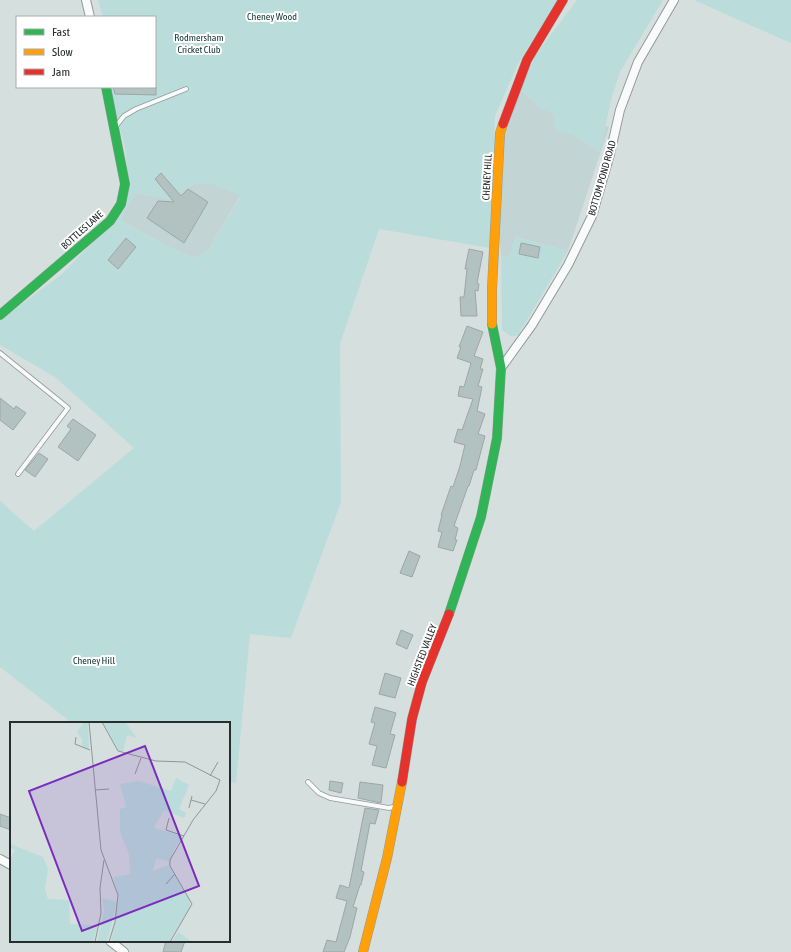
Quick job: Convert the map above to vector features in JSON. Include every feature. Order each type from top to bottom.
[{"type":"street","points":[[86,0],[90,16]]},
{"type":"street","name":"CHENEY HILL","points":[[501,368],[492,322],[500,133],[528,60],[563,0]]},
{"type":"street","name":"BOTTOM POND ROAD","points":[[501,368],[532,325],[568,265],[592,216],[610,154],[620,110],[638,62],[674,0]]},
{"type":"street","name":"BOTTLES LANE","points":[[0,315],[110,221],[122,204],[125,184],[106,88]]},
{"type":"street","name":"HIGHSTED VALLEY","points":[[364,952],[398,806],[412,719],[422,682],[453,604],[481,517],[497,438],[501,368]]},
{"type":"street","points":[[0,859],[10,864]]},
{"type":"street","points":[[111,942],[124,952]]},
{"type":"lane","points":[[115,128],[124,116],[136,109],[186,89]]},
{"type":"lane","points":[[0,353],[68,408],[18,474]]},
{"type":"lane","points":[[308,782],[319,793],[330,798],[388,808],[398,806]]},
{"type":"shaded area","points":[[519,89],[540,107],[609,127],[568,251],[516,237],[509,257],[501,256],[498,224],[504,137]]},
{"type":"shaded area","points":[[196,183],[213,184],[241,194],[207,252],[194,258],[169,247],[120,220],[135,193],[170,199]]},
{"type":"green space","points":[[98,0],[557,0],[518,64],[495,116],[490,248],[379,229],[340,344],[341,502],[291,638],[250,634],[236,783],[230,782],[230,722],[71,722],[0,667],[0,501],[34,531],[134,448],[55,377],[0,345],[0,320],[61,275],[115,219],[129,188],[125,148],[111,88],[156,88],[156,16],[103,16]],"holes":[[[196,183],[213,184],[241,195],[207,252],[194,258],[169,247],[120,220],[135,193],[170,199]]]},
{"type":"green space","points":[[577,0],[663,0],[620,72],[611,100],[600,152],[575,136],[556,130],[553,114],[540,107],[519,89],[537,53]]},
{"type":"green space","points":[[694,0],[791,0],[791,43],[777,37]]},
{"type":"green space","points":[[515,237],[568,251],[518,335],[512,337],[502,330],[501,256],[509,257]]},
{"type":"building","points":[[113,88],[156,88],[156,95],[115,94]]},
{"type":"building","points":[[161,173],[181,196],[188,189],[208,202],[184,243],[147,218],[158,201],[174,202],[155,179]]},
{"type":"building","points":[[126,238],[136,247],[118,269],[108,260]]},
{"type":"building","points":[[521,243],[540,247],[538,258],[519,254]]},
{"type":"building","points":[[469,249],[483,252],[477,283],[479,284],[478,291],[475,290],[477,316],[461,316],[460,297],[464,297],[467,269],[465,269]]},
{"type":"building","points":[[467,326],[483,332],[474,356],[483,359],[480,369],[483,369],[478,386],[482,387],[477,411],[485,414],[478,434],[485,436],[476,470],[474,470],[454,526],[458,528],[455,540],[457,540],[453,551],[438,547],[442,532],[438,531],[441,515],[451,486],[453,487],[465,445],[454,442],[458,429],[462,430],[473,399],[458,396],[460,386],[464,387],[471,363],[457,358],[461,347],[459,347]]},
{"type":"building","points":[[0,398],[14,409],[16,406],[26,413],[13,430],[0,420]]},
{"type":"building","points":[[73,419],[96,435],[78,461],[58,447],[71,429],[67,426]]},
{"type":"building","points":[[39,453],[48,459],[35,477],[25,470]]},
{"type":"building","points":[[409,551],[420,556],[412,577],[400,573]]},
{"type":"building","points":[[401,630],[413,635],[407,649],[396,644]]},
{"type":"building","points":[[385,673],[401,678],[395,698],[379,694]]},
{"type":"building","points":[[375,707],[396,713],[390,734],[395,735],[386,768],[372,765],[377,746],[369,744],[375,723],[371,722]]},
{"type":"building","points":[[330,781],[343,783],[341,793],[329,790]]},
{"type":"building","points":[[360,782],[383,785],[381,803],[358,798]]},
{"type":"building","points":[[365,808],[379,810],[375,824],[370,823],[361,871],[364,872],[353,907],[357,908],[350,937],[344,952],[323,952],[327,940],[336,942],[347,901],[336,898],[340,885],[349,888]]},
{"type":"building","points":[[0,814],[10,818],[10,830],[0,826]]},
{"type":"building","points":[[166,942],[185,942],[181,952],[163,952]]},
{"type":"traffic: fast","points":[[0,315],[110,221],[121,204],[125,184],[106,88]]},
{"type":"traffic: fast","points":[[449,614],[481,517],[497,438],[501,368],[492,324]]},
{"type":"traffic: slow","points":[[492,324],[492,289],[500,133],[503,124]]},
{"type":"traffic: slow","points":[[363,952],[387,858],[402,782]]},
{"type":"traffic: jam","points":[[503,124],[527,60],[563,0]]},
{"type":"traffic: jam","points":[[402,782],[412,719],[422,682],[449,614]]},
{"type":"park label","name":"Cheney Wood","points":[[272,16]]},
{"type":"park label","name":"Rodmersham Cricket Club","points":[[199,42]]},
{"type":"park label","name":"Cheney Hill","points":[[94,660]]}]
